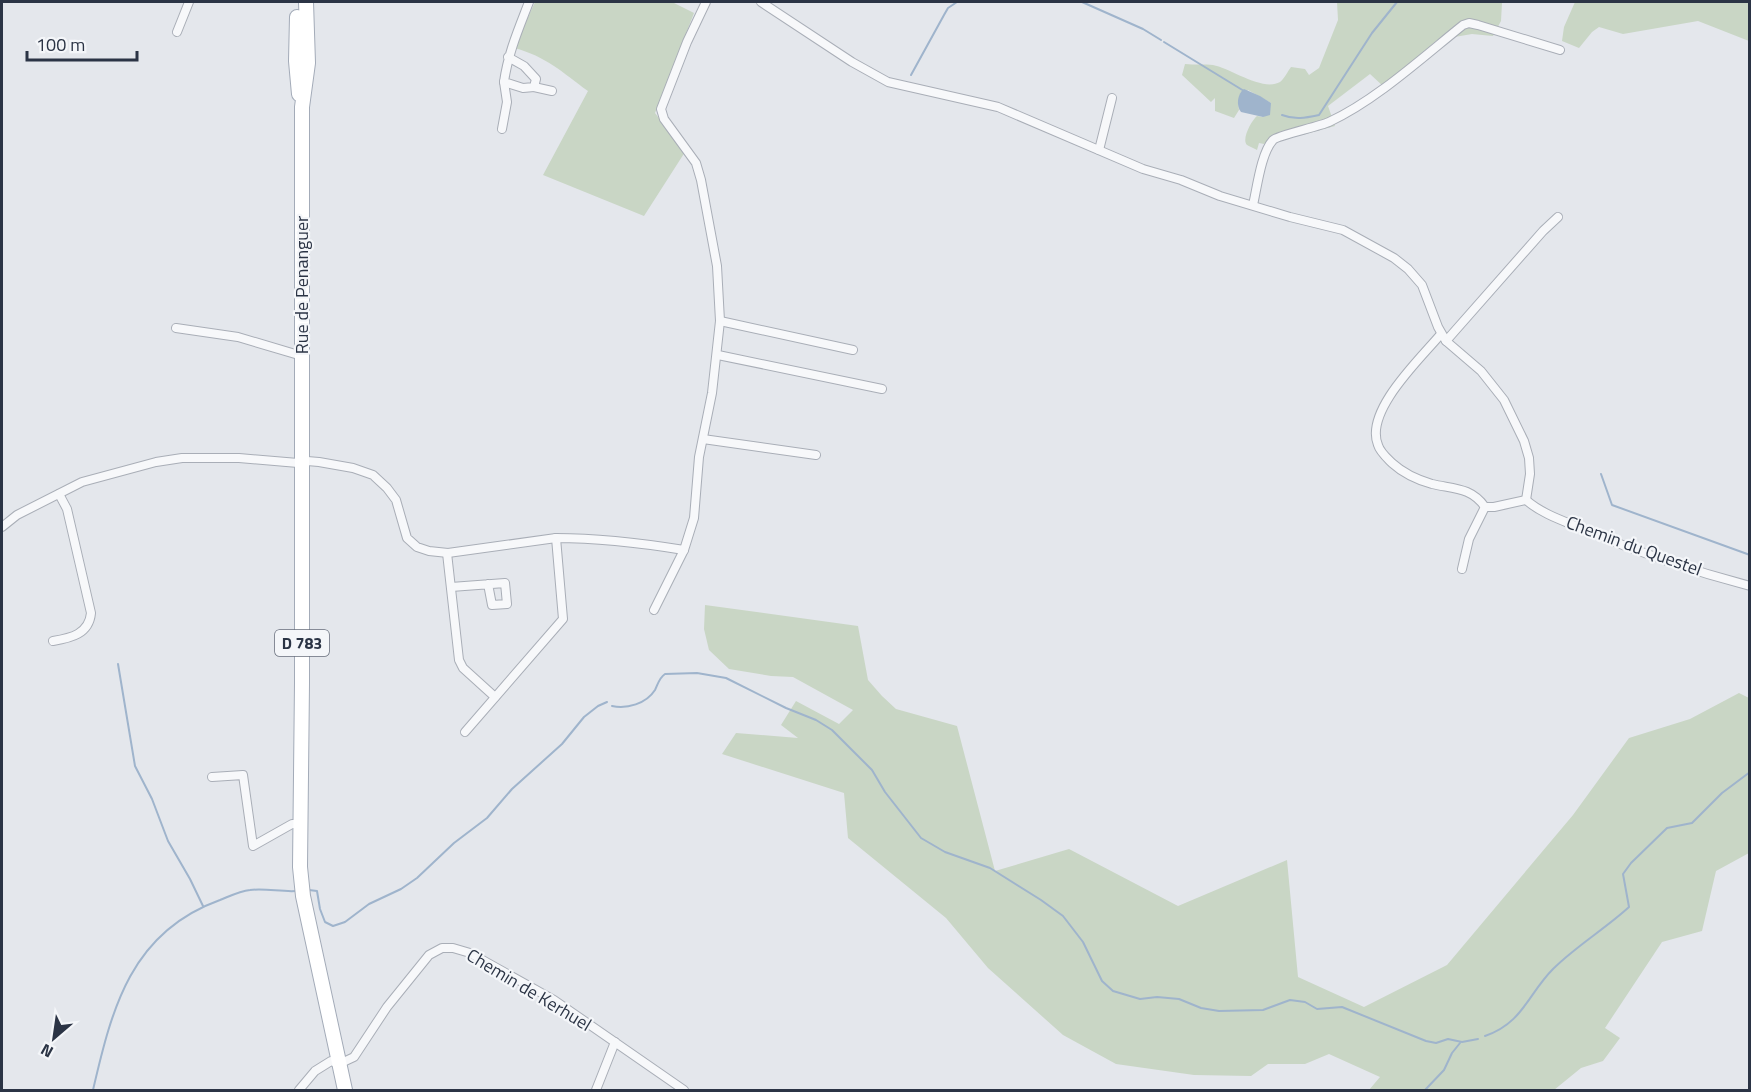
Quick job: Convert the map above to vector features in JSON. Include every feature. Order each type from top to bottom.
[{"type":"main road","name":"Rue de Penanguer","points":[[297,2],[296,61],[302,107],[302,462]]},
{"type":"main road","name":"Rue de Penanguer","points":[[302,107],[308,63],[306,2]]},
{"type":"main road","name":"D 783","points":[[302,462],[303,683],[299,824],[303,896],[345,1090]]},
{"type":"street","points":[[177,32],[189,2]]},
{"type":"street","points":[[502,129],[507,102],[504,82],[508,57],[529,2]]},
{"type":"street","points":[[654,610],[684,550],[694,518],[703,439],[718,355],[720,321],[717,266],[701,180],[696,163],[664,119],[661,109],[687,42],[706,2]]},
{"type":"street","points":[[761,2],[852,62],[888,82],[998,107],[1143,169],[1181,180],[1199,191],[1343,230],[1394,258],[1422,285],[1444,338],[1494,385],[1510,410],[1524,441],[1529,458],[1530,474],[1526,500],[1485,507],[1475,496],[1460,488],[1432,484],[1404,472],[1377,444],[1376,429],[1379,417],[1389,396],[1444,338],[1543,231],[1558,217]]},
{"type":"street","points":[[1253,206],[1267,149],[1277,137],[1314,128],[1344,114],[1384,87],[1463,25],[1469,23],[1478,25],[1560,50]]},
{"type":"street","points":[[508,57],[524,66],[536,79],[534,87]]},
{"type":"street","points":[[504,82],[523,88],[534,87],[552,91]]},
{"type":"street","points":[[1099,150],[1112,98]]},
{"type":"street","points":[[720,321],[853,350]]},
{"type":"street","points":[[176,328],[238,338],[302,356]]},
{"type":"street","points":[[718,355],[882,389]]},
{"type":"street","points":[[703,439],[816,454]]},
{"type":"street","points":[[2,527],[17,516],[82,482],[156,462],[182,458],[239,458],[319,462],[353,468],[373,475],[396,500],[407,537],[417,547],[447,553],[556,538],[597,538],[684,550]]},
{"type":"street","points":[[53,641],[77,636],[90,620],[91,613],[67,509],[59,494]]},
{"type":"street","name":"Chemin du Questel","points":[[1526,500],[1539,510],[1607,539],[1748,583]]},
{"type":"street","points":[[1462,569],[1469,539],[1485,507]]},
{"type":"street","points":[[465,732],[563,619],[556,538]]},
{"type":"street","points":[[447,553],[459,660],[463,668],[495,697]]},
{"type":"street","points":[[451,587],[488,584]]},
{"type":"street","points":[[212,777],[243,776],[253,846],[292,824],[299,824]]},
{"type":"street","name":"Chemin de Kerhuel","points":[[299,1090],[315,1071],[331,1061],[339,1064],[354,1057],[387,1007],[429,955],[442,948],[453,948],[470,953],[554,1000],[684,1090]]},
{"type":"street","points":[[596,1090],[615,1042]]},
{"type":"green space","points":[[535,2],[672,2],[694,13],[655,113],[685,152],[644,216],[543,175],[588,91],[545,60],[514,48]]},
{"type":"green space","points":[[1337,2],[1509,2],[1502,3],[1501,21],[1493,36],[1472,34],[1437,40],[1384,87],[1370,74],[1328,106],[1335,126],[1302,135],[1296,131],[1274,136],[1264,144],[1259,143],[1257,150],[1247,145],[1246,134],[1255,118],[1263,117],[1271,103],[1248,90],[1238,102],[1239,110],[1234,118],[1215,111],[1215,98],[1211,102],[1182,75],[1185,64],[1213,65],[1265,84],[1280,82],[1291,67],[1305,69],[1309,75],[1319,68],[1338,20]]},
{"type":"green space","points":[[1575,2],[1749,2],[1749,41],[1698,21],[1623,34],[1599,27],[1579,48],[1562,41],[1564,27]]},
{"type":"green space","points":[[705,605],[858,626],[868,680],[882,696],[896,709],[957,726],[995,871],[1069,849],[1178,906],[1287,860],[1298,977],[1364,1007],[1447,965],[1573,815],[1629,738],[1690,719],[1739,693],[1749,698],[1749,853],[1716,871],[1702,931],[1662,942],[1605,1028],[1620,1038],[1603,1061],[1581,1068],[1554,1090],[1369,1090],[1380,1077],[1329,1054],[1305,1064],[1268,1064],[1251,1076],[1194,1075],[1116,1064],[1063,1035],[988,968],[946,918],[848,838],[844,793],[722,754],[736,733],[798,738],[781,725],[796,701],[839,724],[853,710],[793,677],[729,669],[709,650],[704,629]]},
{"type":"water","points":[[1244,89],[1271,103],[1270,115],[1263,117],[1241,112],[1238,100]]},
{"type":"waterway","points":[[911,75],[948,8],[957,2]]},
{"type":"waterway","points":[[1082,2],[1143,29],[1161,40]]},
{"type":"waterway","points":[[1282,115],[1291,118],[1319,115],[1372,33],[1397,2]]},
{"type":"waterway","points":[[1164,42],[1244,91]]},
{"type":"waterway","points":[[1601,474],[1612,505],[1750,555]]},
{"type":"waterway","points":[[118,664],[135,766],[152,799],[168,841],[203,906]]},
{"type":"waterway","points":[[612,706],[630,706],[647,699],[665,674],[697,673],[726,678],[786,708],[816,720],[832,730],[872,770],[885,792],[921,838],[945,852],[990,868],[1063,916],[1083,942],[1102,981],[1113,991],[1140,999],[1157,997],[1179,999],[1201,1008],[1219,1011],[1263,1010],[1290,1000],[1305,1002],[1317,1009],[1342,1007],[1426,1041],[1436,1043],[1448,1039],[1462,1042],[1478,1039]]},
{"type":"waterway","points":[[309,890],[317,891],[325,922],[333,926],[345,922],[369,904],[401,889],[487,818],[512,789],[562,744],[584,717],[607,702]]},
{"type":"waterway","points":[[1485,1036],[1508,1024],[1517,1016],[1553,969],[1629,907],[1623,874],[1631,863],[1667,828],[1692,823],[1722,793],[1750,772]]},
{"type":"waterway","points":[[93,1090],[108,1030],[118,1002],[130,976],[165,932],[190,914],[239,893],[256,890],[296,891]]},
{"type":"waterway","points":[[1425,1090],[1444,1070],[1460,1043]]}]
